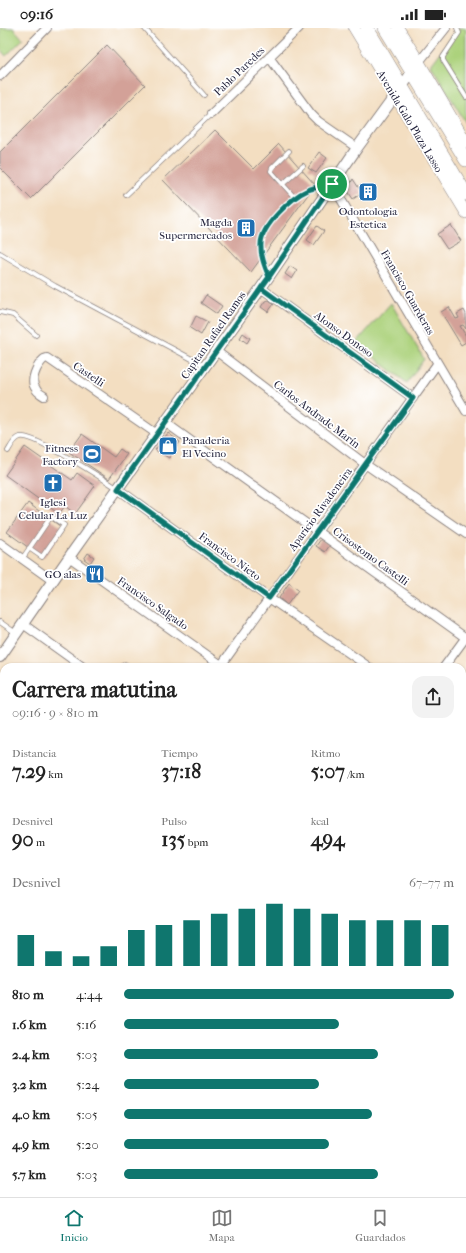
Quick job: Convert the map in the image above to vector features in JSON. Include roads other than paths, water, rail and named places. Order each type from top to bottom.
[{"type":"main road","name":"Avenida Galo Plaza Lasso","points":[[354,28],[398,91],[466,194]]},
{"type":"main road","name":"Avenida Galo Plaza Lasso","points":[[367,28],[398,91],[466,213]]},
{"type":"main road","points":[[385,28],[416,66],[466,142]]},
{"type":"main road","points":[[398,28],[416,66],[466,160]]},
{"type":"street","points":[[0,76],[47,28]]},
{"type":"street","name":"Pablo Paredes","points":[[211,114],[299,28]]},
{"type":"street","name":"Capitan Rafael Ramos","points":[[0,657],[69,557],[269,277],[357,148],[416,66],[446,28]]},
{"type":"street","points":[[269,57],[311,114],[318,121],[357,148]]},
{"type":"street","name":"Francisco Guarderas","points":[[332,184],[466,411]]},
{"type":"street","name":"Alonso Donoso","points":[[261,288],[413,398]]},
{"type":"street","name":"Carlos Andrade Marín","points":[[216,351],[365,464],[466,534]]},
{"type":"street","name":"Castelli","points":[[44,396],[35,389],[33,380],[38,366],[44,359],[47,358],[157,434]]},
{"type":"street","name":"Aparicio Rivadeneira","points":[[223,663],[437,364]]},
{"type":"street","name":"Crisostomo Castelli","points":[[166,423],[466,638]]},
{"type":"street","name":"Francisco Nieto","points":[[118,489],[269,598],[363,663]]},
{"type":"street","points":[[0,543],[53,581]]},
{"type":"street","name":"Francisco Salgado","points":[[69,557],[217,663]]},
{"type":"street","points":[[23,624],[77,663]]},
{"type":"street","points":[[447,663],[466,638]]},
{"type":"lane","points":[[144,28],[204,95]]},
{"type":"lane","points":[[457,28],[459,33],[443,57],[443,60],[466,97]]},
{"type":"lane","points":[[126,195],[211,114]]},
{"type":"lane","points":[[289,152],[271,170],[294,198]]},
{"type":"lane","points":[[283,184],[303,166]]},
{"type":"lane","points":[[269,277],[263,260],[260,244],[262,237],[272,221],[294,198],[309,190],[332,184]]},
{"type":"lane","points":[[0,253],[55,286],[206,366]]},
{"type":"lane","points":[[0,312],[13,315],[36,335]]},
{"type":"lane","points":[[8,451],[17,439],[26,437],[75,462],[118,489]]},
{"type":"lane","points":[[22,559],[29,548],[50,518],[52,517],[64,525],[42,557],[29,548]]},
{"type":"lane","points":[[1,624],[17,633]]},
{"type":"place","name":"Odontologia Estetica","points":[[368,192]]},
{"type":"place","name":"Magda Supermercados","points":[[246,228]]},
{"type":"place","name":"Panaderia El Vecino","points":[[168,446]]},
{"type":"place","name":"Fitness Factory","points":[[92,454]]},
{"type":"place","name":"Iglesi Celular La Luz","points":[[53,483]]},
{"type":"place","name":"GO alas","points":[[95,574]]}]
